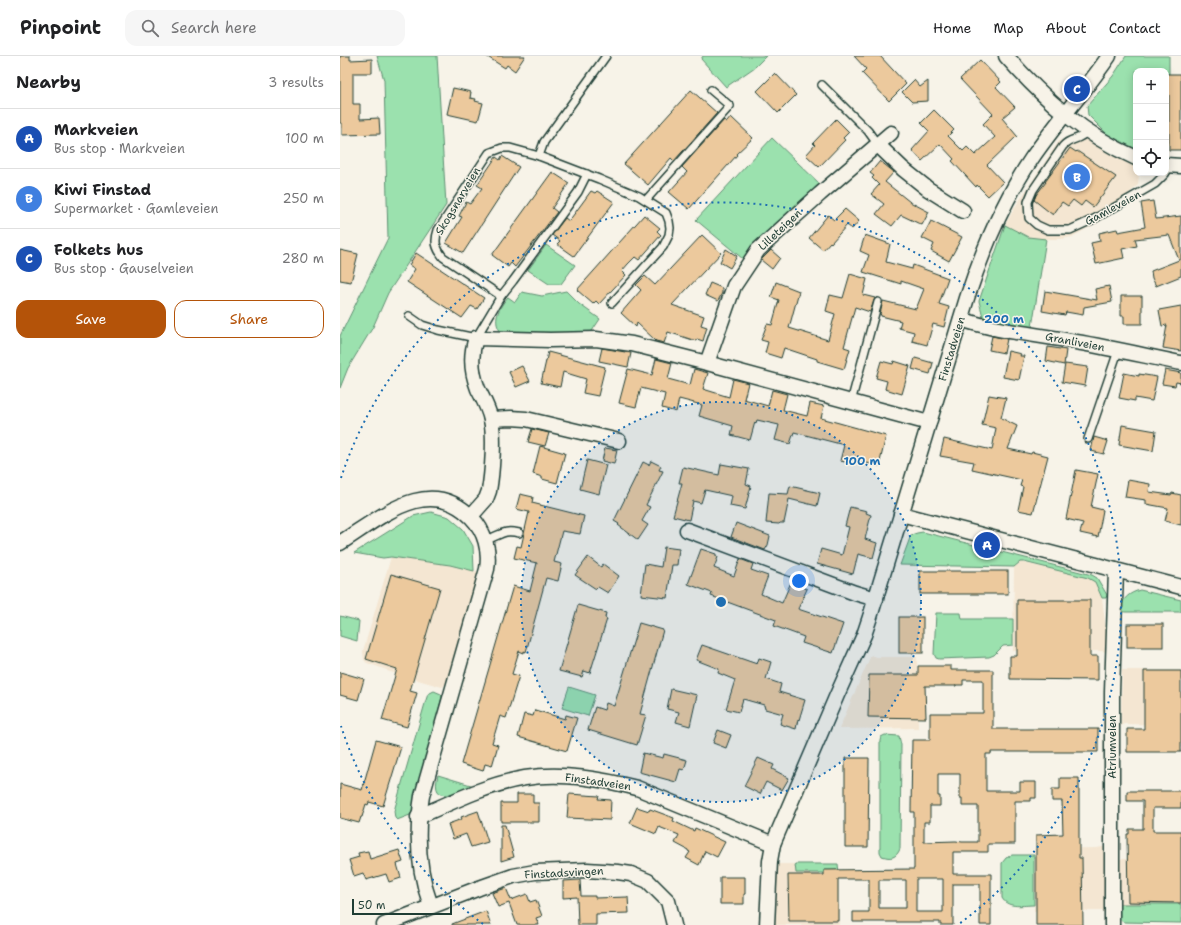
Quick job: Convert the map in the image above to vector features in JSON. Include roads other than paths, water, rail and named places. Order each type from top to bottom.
[{"type":"street","points":[[1006,56],[1064,114],[1087,132],[1133,156]]},
{"type":"street","name":"Finstadveien","points":[[767,925],[770,862],[773,844],[864,635],[961,319],[983,253],[1007,201],[1032,158],[1109,56]]},
{"type":"street","name":"Lilleteigen","points":[[707,362],[734,286],[758,250],[891,133]]},
{"type":"street","points":[[878,145],[903,169],[928,189],[963,210]]},
{"type":"street","name":"Granliveien","points":[[961,319],[991,328],[1076,342],[1181,363]]},
{"type":"street","points":[[471,516],[486,499],[489,491],[493,439],[491,419],[488,408],[478,388],[472,368],[472,348],[476,338],[606,340],[649,348],[707,362],[929,423]]},
{"type":"street","points":[[491,419],[526,419],[619,441]]},
{"type":"street","points":[[340,543],[402,504],[416,500],[434,499],[451,503],[471,516],[479,526],[485,540],[488,561],[481,591],[425,780],[418,817],[424,887],[431,906]]},
{"type":"street","points":[[901,514],[1181,587]]},
{"type":"street","points":[[687,530],[855,593],[876,599]]},
{"type":"street","name":"Atriumveien","points":[[1112,925],[1112,707],[1116,570]]},
{"type":"street","name":"Finstadveien","points":[[418,817],[475,793],[515,780],[540,776],[577,777],[610,781],[637,788],[773,844]]},
{"type":"street","name":"Finstadsvingen","points":[[384,925],[513,876],[536,872],[587,870],[631,874],[648,881],[668,901],[674,925]]},
{"type":"lane","points":[[539,156],[544,142],[606,56]]},
{"type":"lane","points":[[822,85],[868,132],[878,145]]},
{"type":"lane","points":[[646,200],[730,106],[711,90]]},
{"type":"lane","name":"Gamleveien","points":[[1087,132],[1084,136],[1070,140],[1063,146],[1033,190],[1027,207],[1029,218],[1037,225],[1048,230],[1070,230],[1094,219],[1143,192],[1161,179],[1172,165]]},
{"type":"lane","name":"Skogsnarveien","points":[[501,296],[443,257],[435,243],[438,230],[489,153],[502,148],[510,148],[539,156],[587,174],[646,200],[666,213],[670,228],[663,247],[612,303]]},
{"type":"lane","points":[[409,316],[422,325],[476,338],[501,296],[578,192],[587,174]]},
{"type":"lane","points":[[851,402],[878,302]]},
{"type":"lane","name":"Granliveien","points":[[1088,439],[1118,351]]},
{"type":"lane","points":[[485,540],[494,538],[508,530],[519,532]]},
{"type":"place","name":"Folkets hus","points":[[1077,89]]},
{"type":"place","name":"Kiwi Finstad","points":[[1077,177]]},
{"type":"place","name":"Markveien","points":[[987,545]]}]
